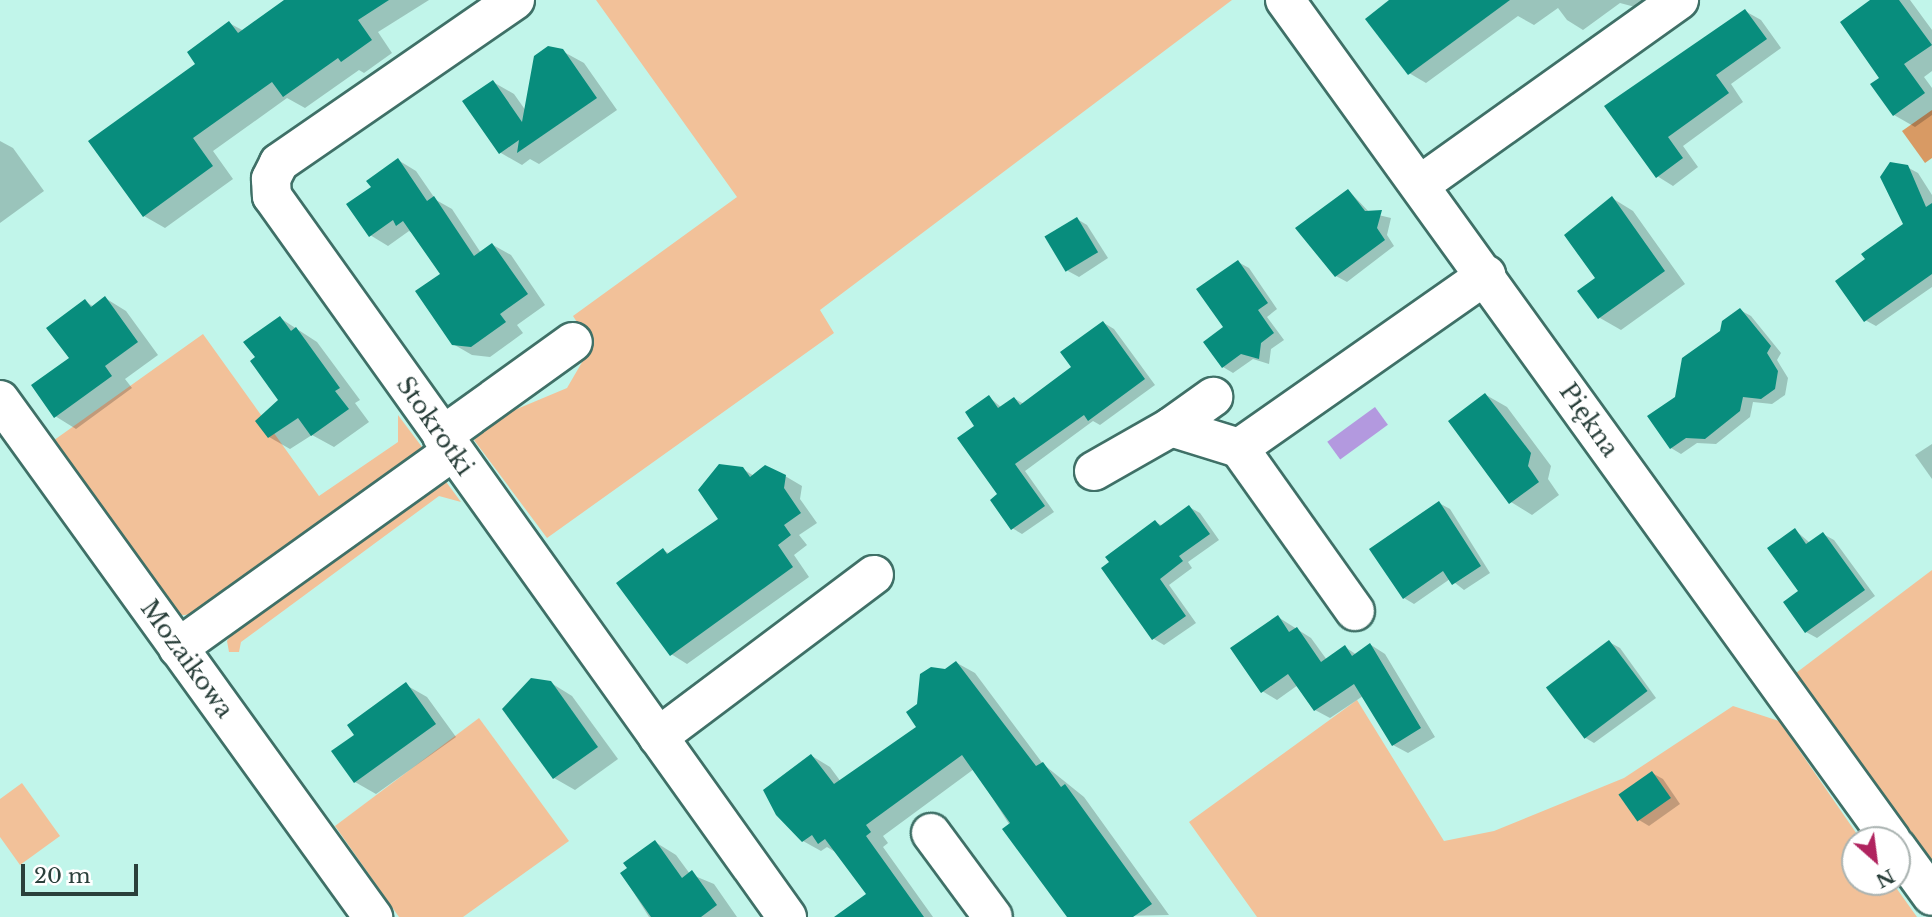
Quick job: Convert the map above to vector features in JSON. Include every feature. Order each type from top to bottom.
[{"type":"street","name":"Stokrotki","points":[[515,0],[279,163],[271,179],[278,206],[787,917]]},
{"type":"street","name":"Piękna","points":[[1285,0],[1882,826]]},
{"type":"street","points":[[1420,184],[1679,0]]},
{"type":"street","points":[[1239,448],[1486,275]]},
{"type":"street","points":[[178,648],[447,443],[573,342]]},
{"type":"street","points":[[1094,471],[1171,427],[1213,397]]},
{"type":"street","name":"Mozaikowa","points":[[0,400],[373,917]]},
{"type":"street","points":[[1171,427],[1239,448],[1355,611]]},
{"type":"street","points":[[658,737],[874,575]]},
{"type":"street","points":[[931,833],[992,917]]},
{"type":"street","points":[[1911,867],[1932,896]]},
{"type":"shaded area","points":[[596,0],[1232,0],[820,310],[834,333],[547,538],[474,440],[498,417],[567,388],[592,345],[573,316],[737,197]]},
{"type":"shaded area","points":[[1932,110],[1932,158],[1925,163],[1902,131]]},
{"type":"shaded area","points":[[203,334],[319,496],[398,442],[398,415],[422,447],[410,468],[199,613],[170,617],[50,443]]},
{"type":"shaded area","points":[[1375,407],[1388,425],[1340,459],[1327,442]]},
{"type":"shaded area","points":[[444,479],[461,502],[439,496],[241,642],[239,652],[229,652],[227,641],[239,621]]},
{"type":"shaded area","points":[[1932,570],[1932,873],[1911,843],[1911,826],[1899,826],[1792,676]]},
{"type":"shaded area","points":[[1357,700],[1444,841],[1494,831],[1624,778],[1733,706],[1779,721],[1851,826],[1841,826],[1841,896],[1902,896],[1917,917],[1257,917],[1189,822]]},
{"type":"shaded area","points":[[479,718],[569,841],[463,917],[399,917],[335,826]]},
{"type":"shaded area","points":[[22,783],[60,836],[20,865],[0,837],[0,799]]},
{"type":"building","points":[[284,0],[389,0],[358,20],[372,40],[341,62],[338,58],[283,97],[272,82],[193,138],[213,166],[143,217],[88,141],[195,64],[187,52],[229,21],[238,33]]},
{"type":"building","points":[[1389,0],[1510,0],[1408,75],[1365,19]]},
{"type":"building","points":[[1870,0],[1899,0],[1932,45],[1904,64],[1925,93],[1893,116],[1870,84],[1879,78],[1840,22]]},
{"type":"building","points":[[1745,9],[1767,39],[1716,75],[1729,93],[1668,137],[1683,158],[1656,178],[1604,106]]},
{"type":"building","points":[[548,46],[563,49],[597,98],[517,153],[519,140],[499,154],[462,101],[493,80],[522,122],[534,56]]},
{"type":"building","points":[[398,158],[427,201],[434,196],[474,256],[492,243],[528,294],[500,314],[506,322],[471,347],[452,345],[415,291],[440,274],[403,221],[396,226],[393,220],[369,237],[346,204],[371,187],[366,181]]},
{"type":"building","points":[[1890,162],[1908,165],[1926,207],[1932,203],[1932,274],[1864,322],[1835,281],[1865,259],[1861,254],[1903,224],[1880,177]]},
{"type":"building","points":[[1348,189],[1365,211],[1382,210],[1377,228],[1385,240],[1335,277],[1295,228]]},
{"type":"building","points":[[1612,196],[1665,271],[1598,319],[1577,291],[1595,278],[1564,235]]},
{"type":"building","points":[[1077,217],[1098,252],[1066,272],[1044,237]]},
{"type":"building","points":[[1238,260],[1268,303],[1258,310],[1274,333],[1261,343],[1259,359],[1241,354],[1222,368],[1203,342],[1223,327],[1196,289]]},
{"type":"building","points":[[105,296],[138,342],[105,366],[112,376],[54,418],[31,385],[69,358],[46,328],[85,299],[91,307]]},
{"type":"building","points":[[1740,308],[1771,346],[1767,353],[1778,371],[1775,389],[1761,399],[1743,397],[1740,411],[1705,439],[1686,438],[1670,449],[1647,416],[1675,397],[1682,358],[1720,331],[1722,321]]},
{"type":"building","points":[[280,316],[291,331],[296,327],[340,388],[335,391],[349,409],[311,436],[298,418],[268,438],[255,421],[278,400],[250,361],[255,357],[243,342]]},
{"type":"building","points":[[1103,321],[1145,379],[1088,421],[1084,415],[1015,464],[1045,506],[1011,530],[990,500],[997,494],[957,438],[974,426],[965,412],[989,395],[998,408],[1014,397],[1020,405],[1071,367],[1060,352]]},
{"type":"building","points":[[1485,393],[1531,453],[1528,466],[1539,482],[1509,504],[1448,421]]},
{"type":"building","points":[[719,464],[743,467],[750,477],[765,465],[786,475],[784,488],[801,513],[784,525],[791,535],[778,545],[793,567],[670,656],[616,583],[663,548],[667,554],[718,519],[698,490]]},
{"type":"building","points":[[1439,501],[1481,566],[1452,585],[1443,571],[1403,599],[1369,549]]},
{"type":"building","points":[[1189,505],[1210,534],[1179,556],[1183,561],[1160,579],[1186,616],[1152,640],[1101,568],[1109,562],[1105,557],[1155,520],[1160,526]]},
{"type":"building","points":[[1795,528],[1806,544],[1823,532],[1865,590],[1805,633],[1783,602],[1798,591],[1767,548]]},
{"type":"building","points":[[1278,615],[1289,632],[1297,627],[1321,662],[1345,645],[1352,656],[1370,643],[1421,728],[1392,746],[1354,684],[1314,711],[1288,674],[1261,693],[1230,648]]},
{"type":"building","points":[[1609,640],[1648,691],[1584,739],[1546,688]]},
{"type":"building","points":[[956,661],[1036,766],[1043,762],[1061,787],[1065,784],[1152,904],[1133,917],[1067,917],[1002,829],[1010,823],[962,755],[866,825],[871,832],[866,836],[924,917],[834,917],[866,894],[825,839],[818,844],[812,835],[802,842],[776,815],[763,790],[811,754],[834,784],[916,727],[906,712],[917,704],[920,674],[931,667],[945,669]]},
{"type":"building","points":[[531,678],[551,681],[598,747],[553,779],[502,709]]},
{"type":"building","points":[[406,682],[436,724],[354,783],[331,751],[354,735],[347,725]]},
{"type":"building","points":[[1652,771],[1671,798],[1637,822],[1618,795]]},
{"type":"building","points":[[655,840],[682,878],[692,870],[717,905],[701,917],[651,917],[620,873],[627,868],[623,863]]}]
